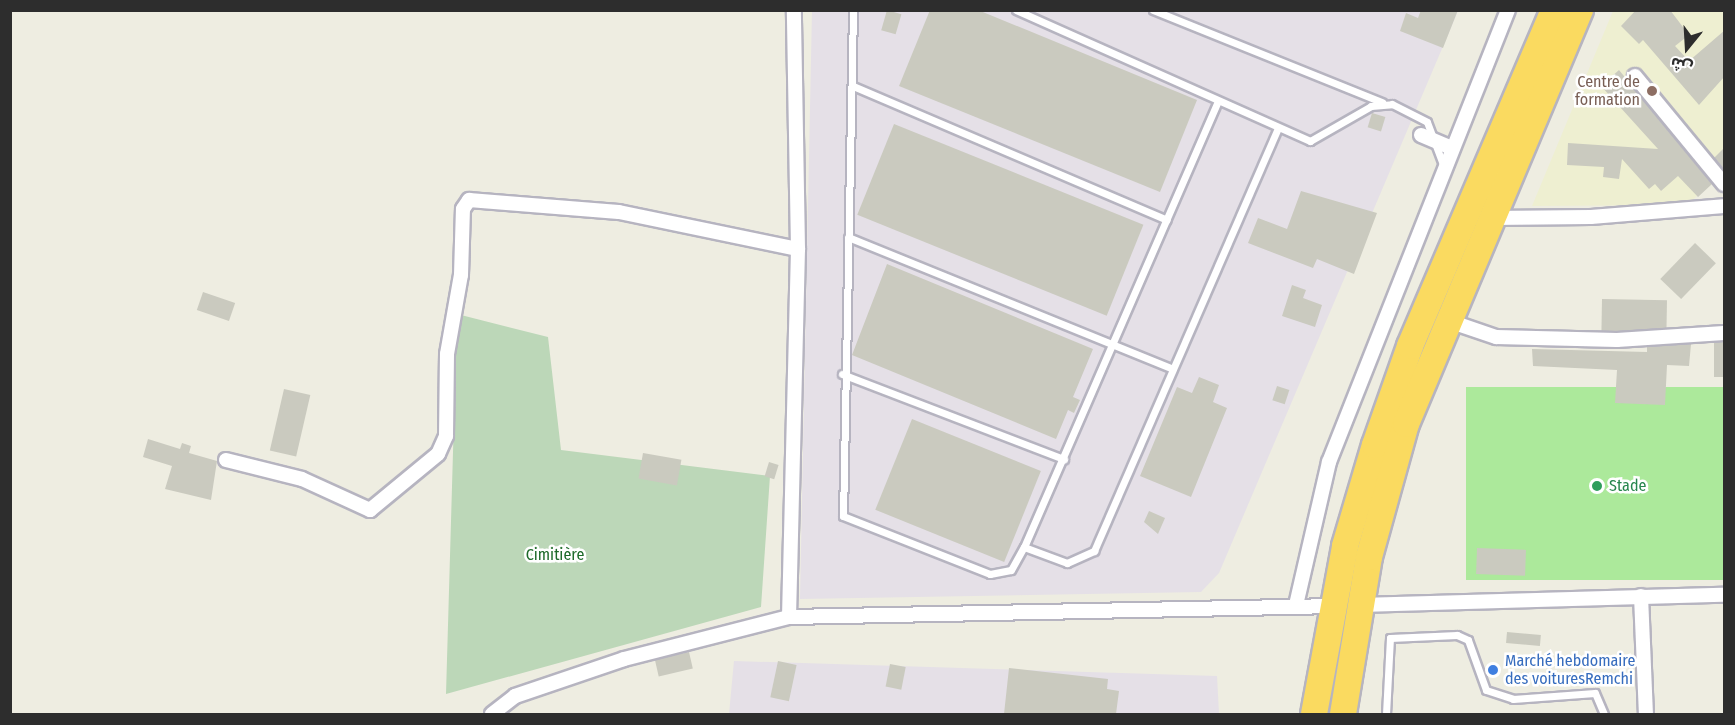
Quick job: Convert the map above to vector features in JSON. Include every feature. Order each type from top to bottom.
[{"type":"highway","points":[[1314,714],[1332,607],[1375,445],[1410,346],[1554,10]]},
{"type":"highway","points":[[1343,714],[1360,605],[1406,424],[1580,10]]},
{"type":"street","points":[[789,617],[798,249],[794,10]]},
{"type":"street","points":[[1296,604],[1329,462],[1508,10]]},
{"type":"street","points":[[1635,76],[1725,184]]},
{"type":"street","points":[[1421,135],[1452,148]]},
{"type":"street","points":[[226,460],[302,479],[370,510],[428,465],[446,436],[447,354],[461,275],[463,209],[469,200],[619,212],[798,249]]},
{"type":"street","points":[[1491,218],[1613,216],[1725,206]]},
{"type":"street","points":[[1449,321],[1496,338],[1617,340],[1725,333]]},
{"type":"street","points":[[492,714],[515,696],[624,659],[789,617],[1296,604],[1332,607],[1725,595]]},
{"type":"street","points":[[1641,597],[1646,714]]},
{"type":"lane","points":[[853,10],[853,86],[842,374],[842,511],[847,520],[990,574],[1011,570],[1024,547],[1115,343],[1218,101]]},
{"type":"lane","points":[[1016,10],[1278,128],[1319,139],[1382,102]]},
{"type":"lane","points":[[1153,10],[1421,117],[1436,143],[1444,167]]},
{"type":"lane","points":[[853,86],[1167,220]]},
{"type":"lane","points":[[1024,547],[1067,563],[1094,551],[1171,368],[1278,128]]},
{"type":"lane","points":[[848,237],[1115,343],[1171,368]]},
{"type":"lane","points":[[842,374],[1064,459]]},
{"type":"lane","points":[[1386,714],[1387,640],[1437,636],[1468,640],[1477,674],[1496,695],[1595,693],[1604,714]]},
{"type":"shaded area","points":[[812,11],[1458,11],[1219,573],[1201,592],[800,599]]},
{"type":"shaded area","name":"Centre de formation","points":[[1613,11],[1724,11],[1724,172],[1687,205],[1532,206]]},
{"type":"shaded area","points":[[734,661],[1217,676],[1219,714],[729,714]]},
{"type":"green space","name":"Cimitière","points":[[457,314],[548,337],[561,450],[770,476],[761,607],[446,694]]},
{"type":"green space","name":"Stade","points":[[1466,387],[1724,387],[1724,580],[1466,580]]},
{"type":"building","points":[[887,10],[901,14],[896,34],[881,30]]},
{"type":"building","points":[[930,10],[978,10],[1197,100],[1160,192],[899,86]]},
{"type":"building","points":[[1421,10],[1458,10],[1443,48],[1400,31],[1406,13],[1418,18]]},
{"type":"building","points":[[1636,10],[1670,10],[1689,35],[1675,46],[1689,61],[1725,30],[1725,76],[1699,105],[1643,40],[1639,44],[1621,26]]},
{"type":"building","points":[[1619,70],[1712,184],[1698,197],[1678,176],[1661,191],[1655,184],[1649,189],[1622,159],[1619,179],[1603,177],[1604,167],[1567,165],[1568,143],[1658,149],[1601,86]]},
{"type":"building","points":[[1372,113],[1385,117],[1381,131],[1368,127]]},
{"type":"building","points":[[894,124],[1143,225],[1107,316],[857,215]]},
{"type":"building","points":[[1725,147],[1725,170],[1714,158]]},
{"type":"building","points":[[1301,191],[1377,213],[1354,274],[1317,259],[1313,268],[1248,243],[1258,218],[1287,229]]},
{"type":"building","points":[[1695,243],[1716,263],[1681,299],[1660,279]]},
{"type":"building","points":[[887,264],[1093,349],[1073,397],[1080,400],[1074,413],[1068,410],[1056,439],[852,355]]},
{"type":"building","points":[[1292,285],[1306,290],[1303,298],[1322,305],[1315,327],[1282,316]]},
{"type":"building","points":[[203,292],[235,303],[229,321],[197,310]]},
{"type":"building","points":[[1602,299],[1667,300],[1666,332],[1601,331]]},
{"type":"building","points":[[1714,342],[1724,342],[1724,377],[1714,377]]},
{"type":"building","points":[[1691,344],[1689,366],[1667,365],[1665,405],[1615,403],[1617,370],[1533,366],[1532,349],[1647,352],[1647,347]]},
{"type":"building","points":[[1199,377],[1219,385],[1213,402],[1227,408],[1191,497],[1140,476],[1177,387],[1192,393]]},
{"type":"building","points":[[1277,386],[1289,390],[1285,404],[1272,400]]},
{"type":"building","points":[[284,389],[310,395],[296,456],[270,450]]},
{"type":"building","points":[[912,419],[1041,471],[1004,562],[875,510]]},
{"type":"building","points":[[148,439],[180,449],[182,443],[191,446],[189,453],[217,461],[211,500],[165,489],[172,466],[143,457]]},
{"type":"building","points":[[643,453],[681,460],[677,485],[638,479]]},
{"type":"building","points":[[769,462],[779,465],[774,479],[765,476]]},
{"type":"building","points":[[1149,511],[1165,518],[1158,534],[1144,522]]},
{"type":"building","points":[[1477,548],[1526,550],[1525,576],[1476,574]]},
{"type":"building","points":[[1507,632],[1541,635],[1540,646],[1506,643]]},
{"type":"building","points":[[689,652],[693,669],[659,676],[655,660]]},
{"type":"building","points":[[778,661],[797,665],[789,701],[770,697]]},
{"type":"building","points":[[890,664],[906,667],[901,690],[886,687]]},
{"type":"building","points":[[1009,668],[1108,679],[1107,689],[1119,691],[1116,714],[1004,714]]},
{"type":"place","name":"Centre de formation","points":[[1652,91]]},
{"type":"place","name":"Stade","points":[[1597,486]]},
{"type":"place","name":"Marché hebdomaire des voituresRemchi","points":[[1493,670]]}]
